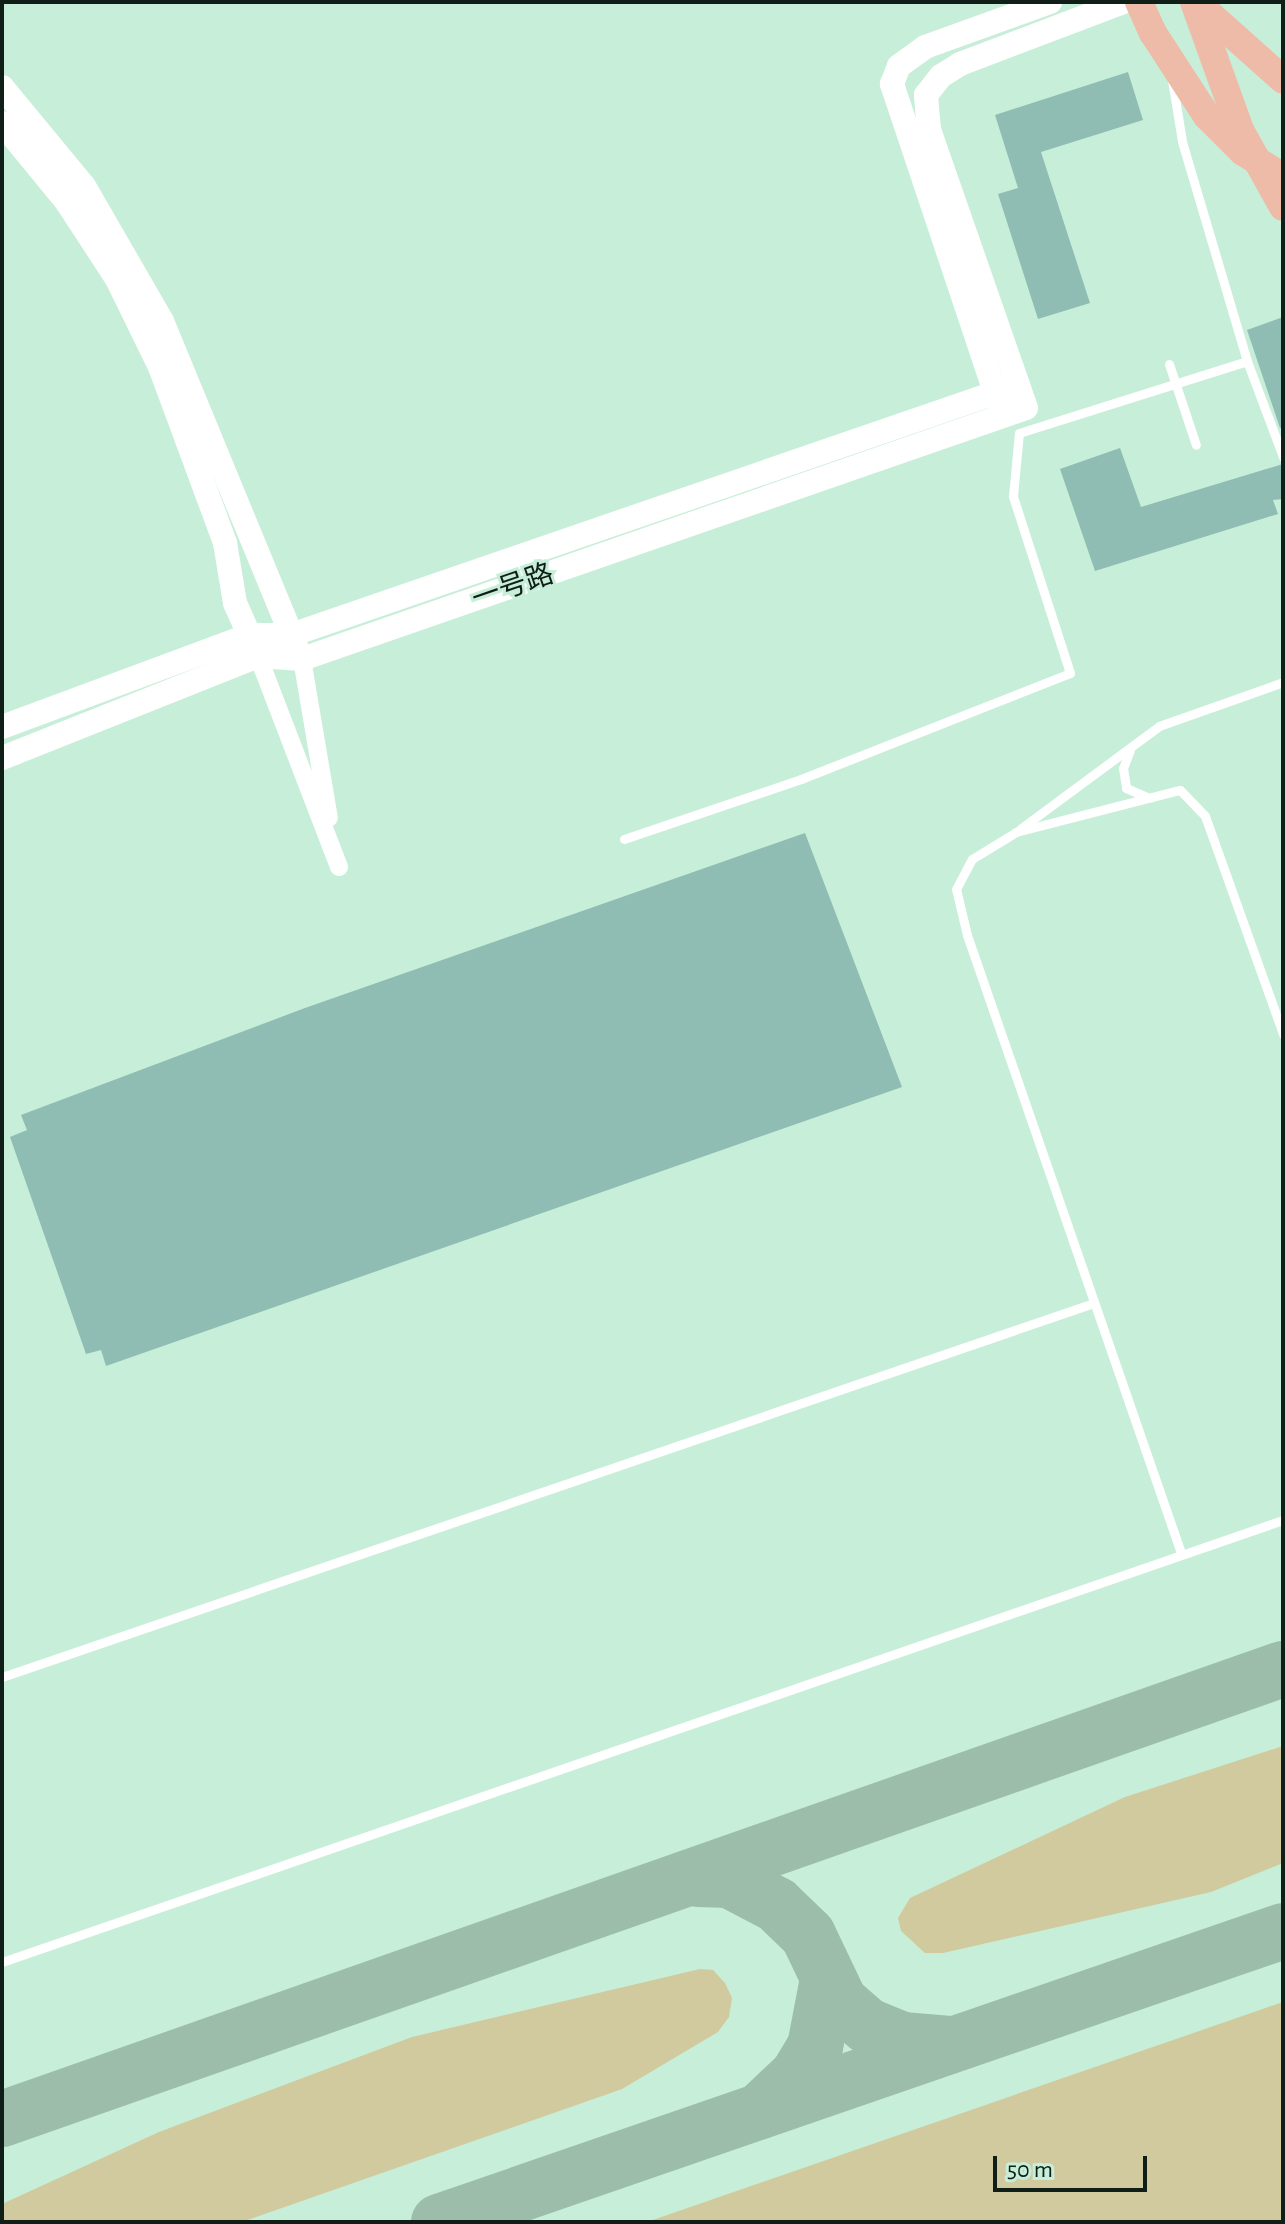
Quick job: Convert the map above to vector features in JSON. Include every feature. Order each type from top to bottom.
[{"type":"main road","points":[[1010,401],[892,84],[899,66],[925,47],[1050,2]]},
{"type":"main road","points":[[1010,401],[929,130],[926,95],[941,76],[960,64],[1123,2]]},
{"type":"main road","points":[[1139,2],[1166,56],[1224,136],[1283,177]]},
{"type":"main road","points":[[1196,2],[1283,80]]},
{"type":"main road","points":[[1196,2],[1240,130],[1283,207]]},
{"type":"main road","points":[[2,87],[84,186],[162,321],[302,659]]},
{"type":"main road","points":[[2,123],[92,240],[154,355],[225,543],[235,603],[254,646]]},
{"type":"main road","name":"一号路","points":[[2,727],[1010,401]]},
{"type":"main road","name":"一号路","points":[[2,758],[254,646],[302,659],[1010,401]]},
{"type":"street","points":[[254,646],[339,867],[302,659]]},
{"type":"lane","points":[[1167,41],[1175,114],[1247,361],[1283,457]]},
{"type":"lane","points":[[624,839],[801,779],[1070,673],[1013,496],[1019,433],[1175,381],[1247,361]]},
{"type":"lane","points":[[1169,364],[1196,445]]},
{"type":"lane","points":[[1181,1553],[967,935],[956,889],[972,859],[1016,832],[1159,726],[1283,682]]},
{"type":"lane","points":[[1131,746],[1123,768],[1126,788],[1149,798]]},
{"type":"lane","points":[[1016,832],[1180,790],[1205,816],[1283,1034]]},
{"type":"lane","points":[[2,1677],[1094,1303]]},
{"type":"lane","points":[[2,1962],[1283,1520]]},
{"type":"shaded area","points":[[1283,1746],[1283,1863],[1211,1892],[943,1953],[925,1953],[901,1931],[898,1918],[910,1898],[1125,1797]]},
{"type":"shaded area","points":[[700,1969],[713,1970],[725,1983],[732,1998],[729,2017],[718,2032],[622,2089],[242,2222],[2,2222],[2,2204],[159,2132],[412,2037]]},
{"type":"shaded area","points":[[1283,2002],[1283,2222],[647,2222]]},
{"type":"building","points":[[1128,72],[1143,120],[1041,152],[1090,303],[1038,319],[998,194],[1018,188],[995,115]]},
{"type":"building","points":[[1283,317],[1283,427],[1280,428],[1247,330]]},
{"type":"building","points":[[1120,448],[1141,507],[1283,464],[1283,499],[1273,500],[1278,514],[1095,571],[1060,469]]},
{"type":"building","points":[[805,833],[902,1087],[106,1366],[101,1350],[86,1354],[10,1137],[27,1130],[21,1115],[305,1008]]},
{"type":"taxiway","points":[[2,2119],[1283,1669]]},
{"type":"taxiway","points":[[698,1879],[729,1880],[777,1905],[808,1935],[840,2002],[868,2026],[902,2040],[950,2044]]},
{"type":"taxiway","points":[[439,2222],[1283,1931]]},
{"type":"taxiway","points":[[760,2111],[798,2075],[815,2047],[827,1984]]}]
